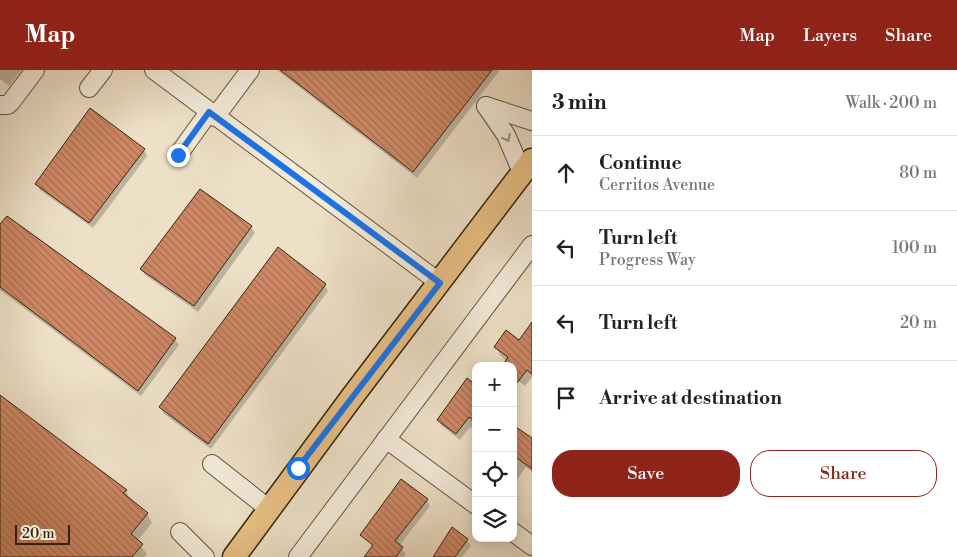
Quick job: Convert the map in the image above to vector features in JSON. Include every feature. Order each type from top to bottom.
[{"type":"main road","points":[[234,557],[527,166]]},
{"type":"street","points":[[0,105],[11,102],[35,70]]},
{"type":"street","points":[[89,88],[103,70]]},
{"type":"street","points":[[154,70],[440,283]]},
{"type":"street","points":[[178,155],[250,70]]},
{"type":"street","points":[[527,166],[486,106],[532,121]]},
{"type":"street","points":[[298,557],[386,439],[526,265],[532,244]]},
{"type":"street","points":[[386,439],[472,502]]},
{"type":"street","points":[[212,464],[269,509]]},
{"type":"street","points":[[180,532],[205,557]]},
{"type":"street","points":[[517,535],[532,546]]},
{"type":"building","points":[[280,70],[492,70],[413,172]]},
{"type":"building","points":[[90,108],[145,149],[89,223],[35,184]]},
{"type":"building","points":[[200,189],[252,226],[194,306],[140,269]]},
{"type":"building","points":[[7,216],[176,338],[138,391],[0,287],[0,224]]},
{"type":"building","points":[[278,247],[326,284],[208,444],[159,407]]},
{"type":"building","points":[[532,322],[532,374],[527,370],[517,383],[517,362],[505,362],[508,357],[494,347],[506,330],[519,340]]},
{"type":"building","points":[[467,378],[472,382],[472,419],[469,417],[456,434],[437,420]]},
{"type":"building","points":[[0,395],[127,490],[123,493],[148,513],[131,534],[143,544],[132,557],[0,557]]},
{"type":"building","points":[[517,428],[532,438],[532,469],[517,458]]},
{"type":"building","points":[[401,479],[428,499],[395,541],[403,547],[396,557],[364,557],[373,545],[360,535]]},
{"type":"building","points":[[452,527],[468,539],[455,557],[433,557]]},
{"type":"route","points":[[178,155],[209,112],[440,283],[298,468]]}]
